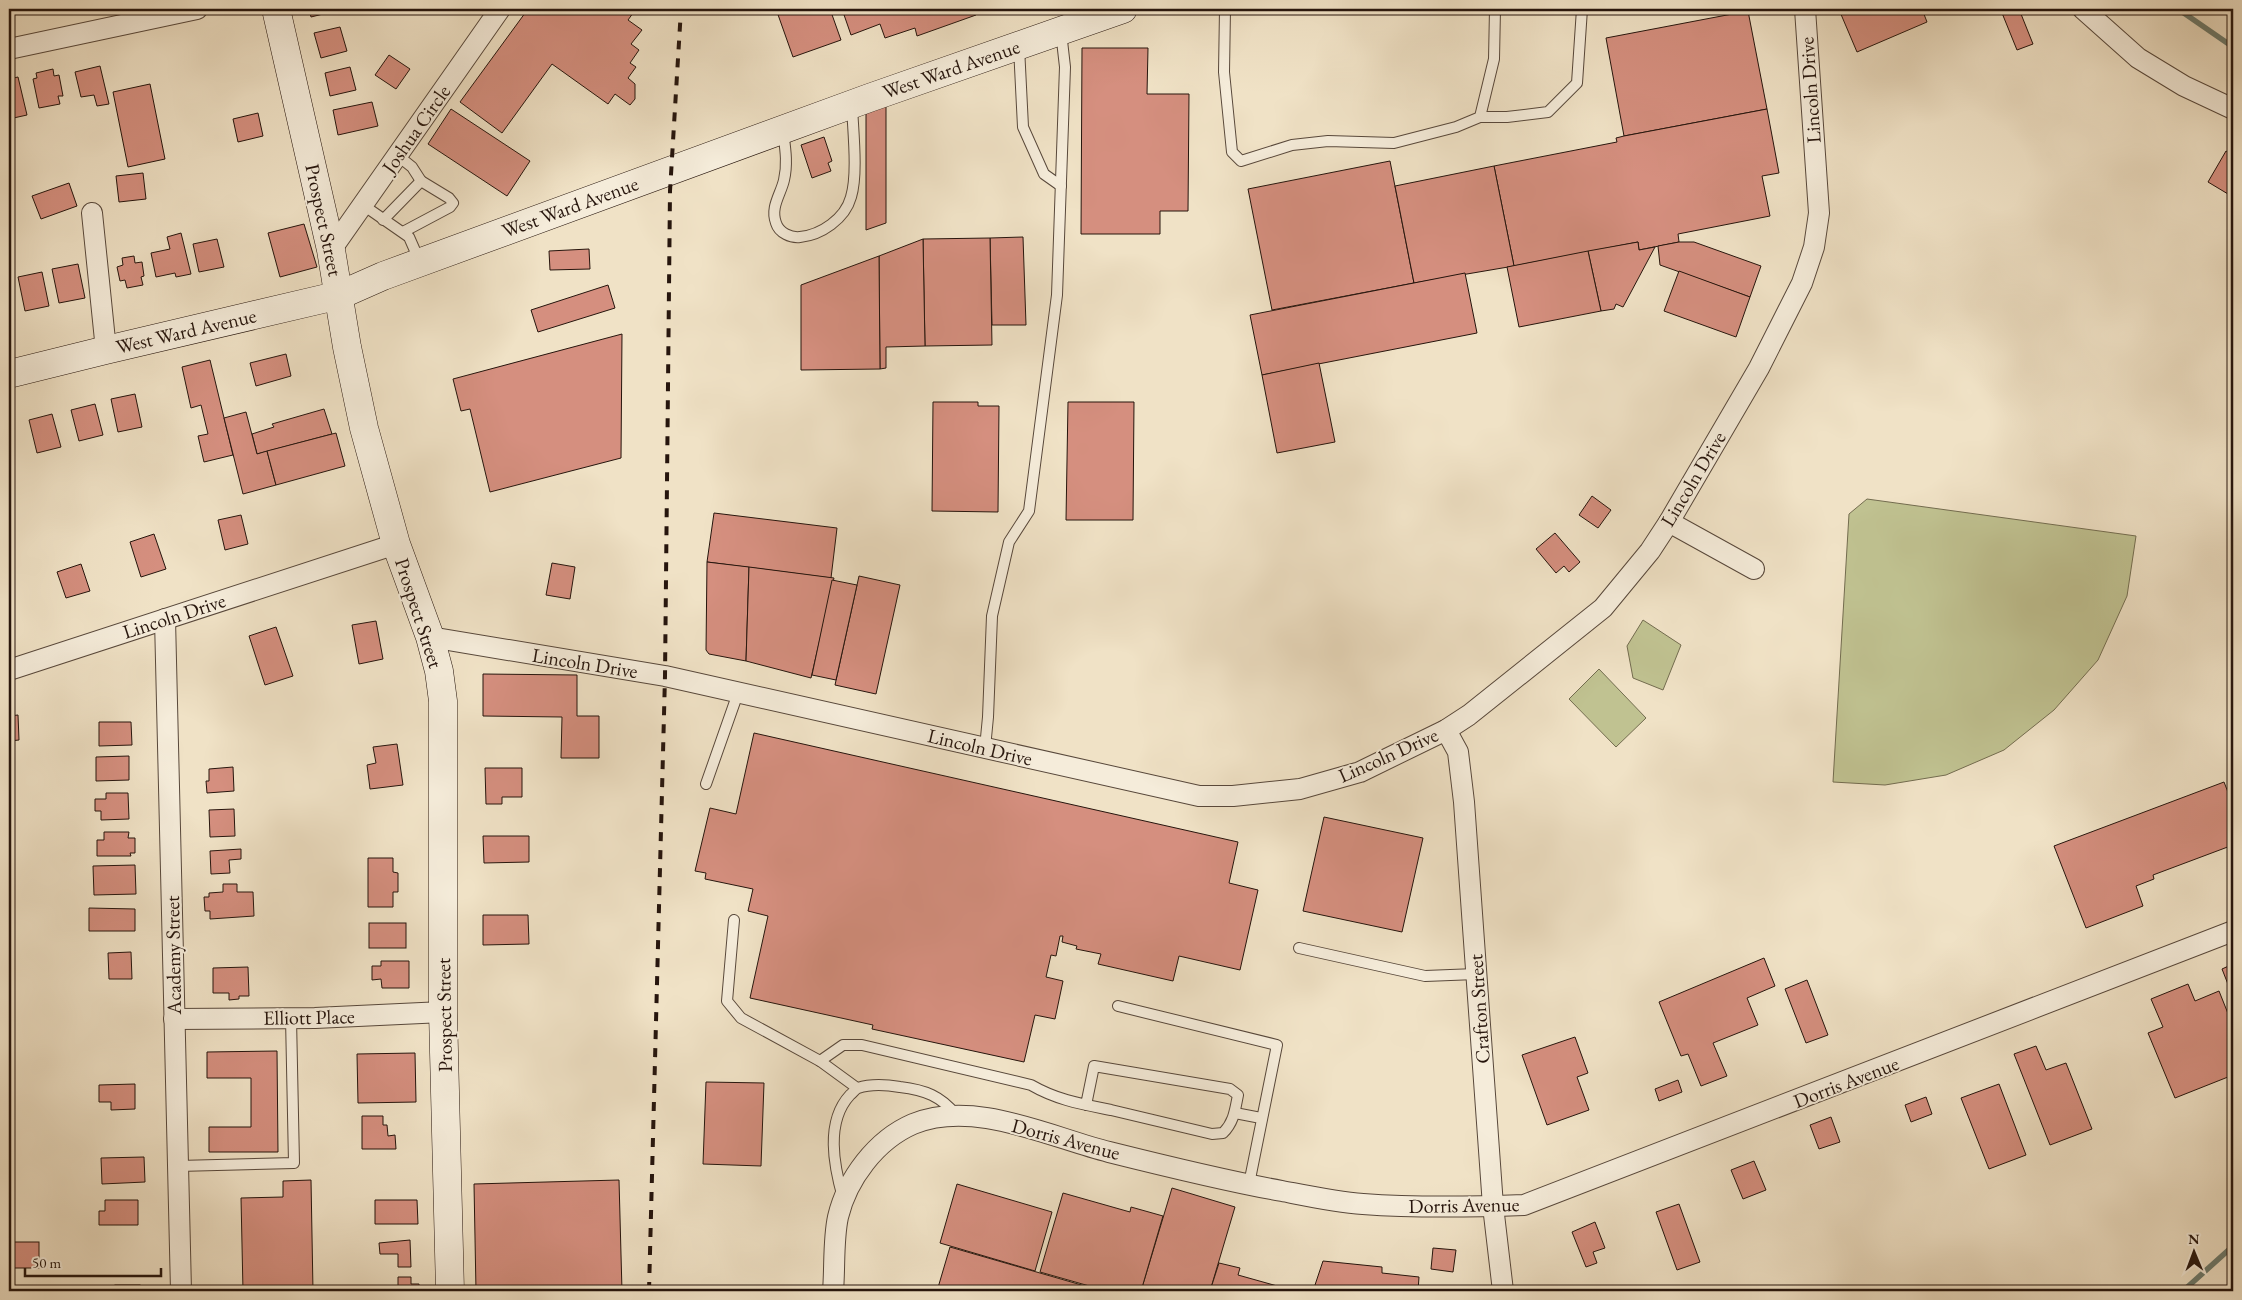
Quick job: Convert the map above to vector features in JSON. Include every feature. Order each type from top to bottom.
[{"type":"street","points":[[9,49],[197,9]]},
{"type":"street","name":"Prospect Street","points":[[276,9],[331,250],[340,295],[347,347],[364,428],[396,544],[430,637],[439,671],[443,701],[443,1012],[450,1291]]},
{"type":"street","name":"Joshua Circle","points":[[331,250],[500,9]]},
{"type":"street","name":"West Ward Avenue","points":[[9,374],[340,295],[420,262],[852,104],[1123,9]]},
{"type":"street","name":"Lincoln Drive","points":[[430,637],[665,676],[1199,796],[1233,796],[1300,789],[1360,772],[1446,730],[1469,716],[1603,608],[1650,551],[1670,522],[1758,368],[1802,283],[1814,247],[1819,212],[1805,9]]},
{"type":"street","points":[[2083,9],[2138,58],[2184,86],[2233,109]]},
{"type":"street","points":[[92,213],[106,350]]},
{"type":"street","points":[[1670,522],[1754,569]]},
{"type":"street","name":"Lincoln Drive","points":[[9,670],[396,544]]},
{"type":"street","name":"Academy Street","points":[[165,619],[181,1291]]},
{"type":"street","name":"Crafton Street","points":[[1446,730],[1458,752],[1464,802],[1492,1206],[1504,1291]]},
{"type":"street","name":"Dorris Avenue","points":[[833,1291],[838,1219],[844,1198],[858,1172],[877,1149],[892,1137],[920,1122],[935,1117],[956,1115],[992,1119],[1108,1152],[1280,1191],[1361,1204],[1432,1208],[1524,1205],[2233,931]]},
{"type":"street","name":"Elliott Place","points":[[174,1019],[291,1018],[443,1012]]},
{"type":"lane","points":[[1225,9],[1224,72],[1232,152],[1242,161],[1292,145],[1328,141],[1394,143],[1456,126],[1480,117],[1507,117],[1548,112],[1577,83],[1582,9]]},
{"type":"lane","points":[[1480,117],[1494,59],[1495,9]]},
{"type":"lane","points":[[985,748],[992,616],[1009,542],[1029,511],[1057,295],[1065,67],[1061,30]]},
{"type":"lane","points":[[1019,45],[1023,127],[1044,174],[1061,186]]},
{"type":"lane","points":[[782,130],[787,160],[784,181],[777,196],[775,209],[776,224],[783,233],[795,238],[812,236],[835,223],[851,198],[855,155],[852,104]]},
{"type":"lane","points":[[398,155],[412,167],[420,181],[449,198],[452,203],[450,207],[402,232]]},
{"type":"lane","points":[[383,220],[420,181]]},
{"type":"lane","points":[[362,205],[409,236],[420,262]]},
{"type":"lane","points":[[706,784],[738,693]]},
{"type":"lane","points":[[734,920],[727,1001],[741,1018],[820,1061],[857,1088],[876,1086],[918,1090],[945,1101],[956,1115]]},
{"type":"lane","points":[[1299,948],[1425,976],[1476,974]]},
{"type":"lane","points":[[1118,1006],[1276,1045],[1249,1184]]},
{"type":"lane","points":[[178,1166],[294,1163],[291,1018]]},
{"type":"lane","points":[[820,1061],[843,1045],[862,1045],[1031,1085],[1050,1096],[1086,1105],[1212,1134],[1223,1133],[1231,1125],[1238,1095],[1230,1089],[1094,1066],[1086,1105]]},
{"type":"lane","points":[[844,1198],[835,1170],[834,1134],[843,1104],[857,1088]]},
{"type":"lane","points":[[1235,1113],[1261,1118]]},
{"type":"green space","points":[[1867,499],[2136,536],[2127,596],[2098,660],[2054,710],[2004,750],[1946,775],[1885,785],[1833,782],[1849,514]]},
{"type":"green space","points":[[1643,620],[1681,645],[1663,690],[1633,678],[1627,646]]},
{"type":"green space","points":[[1599,669],[1646,718],[1616,747],[1569,699]]},
{"type":"building","points":[[309,9],[335,9],[335,11],[311,17]]},
{"type":"building","points":[[528,9],[636,9],[628,20],[642,30],[631,44],[639,50],[630,63],[636,67],[628,78],[635,84],[635,99],[630,105],[615,94],[608,104],[552,64],[502,133],[460,102]]},
{"type":"building","points":[[776,9],[830,9],[841,40],[793,57]]},
{"type":"building","points":[[842,9],[974,9],[976,15],[917,36],[915,28],[885,38],[880,24],[851,35]]},
{"type":"building","points":[[1848,9],[1922,9],[1927,22],[1857,52],[1840,12]]},
{"type":"building","points":[[2011,9],[2019,9],[2033,44],[2017,50],[2002,13]]},
{"type":"building","points":[[1748,11],[1767,109],[1624,136],[1606,38]]},
{"type":"building","points":[[340,27],[347,51],[321,58],[314,33]]},
{"type":"building","points":[[1082,48],[1148,48],[1147,94],[1189,94],[1188,211],[1160,211],[1160,234],[1081,234]]},
{"type":"building","points":[[389,55],[410,69],[396,89],[375,75]]},
{"type":"building","points":[[100,66],[109,104],[97,106],[94,95],[81,97],[75,72]]},
{"type":"building","points":[[350,67],[356,90],[330,96],[325,73]]},
{"type":"building","points":[[53,69],[54,76],[59,75],[63,96],[58,96],[60,104],[39,108],[33,79],[37,78],[36,73]]},
{"type":"building","points":[[18,77],[27,115],[9,119],[9,79]]},
{"type":"building","points":[[150,84],[165,159],[128,167],[113,92]]},
{"type":"building","points":[[372,102],[378,126],[338,135],[333,110]]},
{"type":"building","points":[[886,105],[886,223],[866,230],[866,112]]},
{"type":"building","points":[[451,109],[530,161],[507,196],[428,144]]},
{"type":"building","points":[[1767,109],[1779,173],[1762,176],[1770,216],[1678,234],[1679,242],[1639,250],[1638,242],[1514,266],[1494,166],[1617,142],[1616,138],[1624,136]]},
{"type":"building","points":[[258,113],[263,136],[238,142],[233,119]]},
{"type":"building","points":[[824,137],[832,161],[828,163],[831,171],[812,178],[801,145]]},
{"type":"building","points":[[2226,151],[2233,155],[2233,197],[2208,182]]},
{"type":"building","points":[[1390,161],[1414,283],[1272,310],[1248,189]]},
{"type":"building","points":[[1494,166],[1514,266],[1414,283],[1395,186]]},
{"type":"building","points":[[143,173],[146,199],[119,202],[116,176]]},
{"type":"building","points":[[69,183],[77,206],[41,219],[32,196]]},
{"type":"building","points":[[304,224],[317,267],[280,277],[268,233]]},
{"type":"building","points":[[181,233],[191,274],[176,277],[175,273],[156,277],[151,253],[170,249],[167,237]]},
{"type":"building","points":[[1023,237],[1026,325],[992,325],[990,238]]},
{"type":"building","points":[[990,238],[992,345],[925,346],[923,239]]},
{"type":"building","points":[[217,239],[224,267],[199,272],[193,244]]},
{"type":"building","points":[[923,239],[925,346],[886,347],[886,368],[880,369],[879,256]]},
{"type":"building","points":[[1638,242],[1639,250],[1655,247],[1623,307],[1616,304],[1614,309],[1601,311],[1588,251]]},
{"type":"building","points":[[1679,242],[1694,242],[1761,266],[1750,297],[1660,265],[1658,246]]},
{"type":"building","points":[[589,249],[590,269],[550,270],[549,251]]},
{"type":"building","points":[[1588,251],[1601,311],[1519,327],[1507,267]]},
{"type":"building","points":[[134,256],[135,263],[142,262],[144,276],[141,277],[143,285],[127,288],[125,280],[120,281],[117,267],[123,265],[122,258]]},
{"type":"building","points":[[879,256],[880,369],[801,370],[801,285]]},
{"type":"building","points":[[78,264],[85,298],[59,303],[52,269]]},
{"type":"building","points":[[1679,271],[1750,297],[1736,337],[1664,311]]},
{"type":"building","points":[[42,272],[49,306],[25,311],[18,277]]},
{"type":"building","points":[[1465,273],[1477,333],[1262,375],[1250,315]]},
{"type":"building","points":[[608,285],[615,308],[538,332],[531,310]]},
{"type":"building","points":[[622,334],[621,458],[490,492],[470,409],[461,411],[453,379]]},
{"type":"building","points":[[286,354],[291,376],[256,386],[250,363]]},
{"type":"building","points":[[210,360],[233,455],[204,462],[198,436],[208,434],[201,405],[191,408],[182,367]]},
{"type":"building","points":[[1319,363],[1335,442],[1277,453],[1262,375]]},
{"type":"building","points":[[135,394],[142,427],[118,432],[111,399]]},
{"type":"building","points":[[933,402],[978,402],[978,406],[999,406],[998,512],[932,511]]},
{"type":"building","points":[[1068,402],[1134,402],[1133,520],[1066,520]]},
{"type":"building","points":[[95,404],[103,435],[79,441],[71,410]]},
{"type":"building","points":[[324,409],[332,434],[257,454],[252,434],[274,427],[272,424]]},
{"type":"building","points":[[246,412],[257,454],[267,451],[276,485],[243,494],[224,418]]},
{"type":"building","points":[[52,414],[61,447],[37,453],[29,420]]},
{"type":"building","points":[[336,433],[345,466],[276,485],[267,451]]},
{"type":"building","points":[[1592,496],[1611,510],[1598,528],[1579,515]]},
{"type":"building","points":[[714,513],[837,528],[831,578],[707,562]]},
{"type":"building","points":[[241,515],[248,544],[225,550],[218,520]]},
{"type":"building","points":[[1555,533],[1580,562],[1569,572],[1564,566],[1556,573],[1536,549]]},
{"type":"building","points":[[154,534],[166,569],[141,577],[130,542]]},
{"type":"building","points":[[707,562],[749,567],[746,661],[709,654],[706,650]]},
{"type":"building","points":[[552,563],[575,567],[570,599],[546,595]]},
{"type":"building","points":[[81,564],[90,591],[66,598],[57,572]]},
{"type":"building","points":[[749,567],[834,578],[811,678],[746,661]]},
{"type":"building","points":[[859,576],[900,585],[876,694],[835,685]]},
{"type":"building","points":[[832,580],[857,585],[836,680],[812,675]]},
{"type":"building","points":[[376,621],[383,659],[359,664],[352,625]]},
{"type":"building","points":[[276,627],[293,676],[265,685],[249,636]]},
{"type":"building","points":[[483,674],[577,675],[577,716],[599,716],[599,758],[561,758],[562,717],[483,716]]},
{"type":"building","points":[[18,715],[19,740],[9,741],[9,716]]},
{"type":"building","points":[[99,722],[131,722],[132,745],[99,746]]},
{"type":"building","points":[[754,733],[1238,842],[1229,883],[1258,890],[1240,970],[1179,956],[1173,981],[1098,964],[1101,954],[1076,949],[1077,946],[1062,942],[1063,936],[1060,936],[1056,956],[1051,955],[1046,977],[1063,981],[1055,1019],[1035,1015],[1024,1062],[872,1029],[873,1025],[750,998],[768,916],[748,911],[753,889],[705,879],[706,873],[695,871],[710,808],[736,814]]},
{"type":"building","points":[[397,744],[403,785],[370,789],[367,765],[376,763],[373,747]]},
{"type":"building","points":[[129,756],[129,780],[96,781],[96,757]]},
{"type":"building","points":[[233,767],[234,791],[207,793],[206,781],[209,781],[209,769]]},
{"type":"building","points":[[485,768],[522,768],[522,797],[502,797],[502,804],[486,804]]},
{"type":"building","points":[[2224,782],[2233,805],[2233,845],[2153,875],[2154,879],[2136,886],[2143,906],[2086,928],[2054,846]]},
{"type":"building","points":[[106,793],[128,793],[129,819],[101,820],[101,811],[95,811],[95,799],[106,799]]},
{"type":"building","points":[[234,809],[235,836],[210,837],[209,810]]},
{"type":"building","points":[[1324,817],[1423,838],[1402,932],[1303,911]]},
{"type":"building","points":[[9,832],[13,832],[13,859],[9,859]]},
{"type":"building","points":[[104,832],[129,832],[128,838],[135,838],[135,853],[130,853],[131,856],[97,856],[97,840],[104,840]]},
{"type":"building","points":[[483,836],[529,836],[529,862],[484,863]]},
{"type":"building","points":[[241,849],[241,859],[229,860],[230,873],[211,874],[210,851]]},
{"type":"building","points":[[368,858],[393,858],[393,872],[398,873],[398,892],[393,892],[393,907],[368,907]]},
{"type":"building","points":[[135,865],[136,894],[94,895],[93,866]]},
{"type":"building","points":[[223,884],[237,884],[237,892],[253,892],[254,916],[210,919],[210,911],[205,911],[204,897],[209,897],[209,893],[223,892]]},
{"type":"building","points":[[89,908],[135,909],[135,931],[89,931]]},
{"type":"building","points":[[483,915],[528,915],[529,944],[483,945]]},
{"type":"building","points":[[369,923],[406,923],[406,948],[369,948]]},
{"type":"building","points":[[131,952],[132,979],[109,979],[108,953]]},
{"type":"building","points":[[1764,958],[1775,986],[1747,998],[1758,1025],[1713,1043],[1727,1076],[1701,1086],[1688,1054],[1681,1056],[1659,1002]]},
{"type":"building","points":[[381,961],[409,961],[409,988],[382,988],[381,979],[372,980],[372,966],[381,966]]},
{"type":"building","points":[[2233,964],[2233,997],[2222,969]]},
{"type":"building","points":[[248,967],[249,996],[239,996],[239,999],[229,1000],[229,993],[213,993],[213,968]]},
{"type":"building","points":[[1807,980],[1828,1035],[1806,1043],[1785,989]]},
{"type":"building","points":[[2188,984],[2195,1001],[2219,991],[2233,1026],[2233,1075],[2175,1098],[2148,1033],[2163,1027],[2151,999]]},
{"type":"building","points":[[10,996],[11,1023],[9,1023]]},
{"type":"building","points":[[1575,1037],[1588,1073],[1577,1077],[1589,1110],[1547,1125],[1522,1055]]},
{"type":"building","points":[[2036,1046],[2046,1070],[2066,1063],[2092,1129],[2050,1145],[2014,1054]]},
{"type":"building","points":[[277,1051],[278,1152],[209,1152],[209,1127],[251,1127],[251,1078],[207,1078],[207,1052]]},
{"type":"building","points":[[415,1053],[416,1102],[358,1103],[357,1054]]},
{"type":"building","points":[[1678,1080],[1682,1092],[1659,1101],[1655,1089]]},
{"type":"building","points":[[706,1082],[764,1083],[761,1166],[703,1164]]},
{"type":"building","points":[[135,1084],[135,1109],[111,1110],[111,1102],[99,1102],[99,1085]]},
{"type":"building","points":[[1999,1084],[2026,1155],[1989,1169],[1961,1098]]},
{"type":"building","points":[[1926,1097],[1932,1114],[1911,1122],[1905,1105]]},
{"type":"building","points":[[362,1116],[383,1116],[383,1125],[387,1125],[388,1136],[395,1135],[396,1149],[362,1149]]},
{"type":"building","points":[[1831,1117],[1840,1142],[1819,1149],[1810,1125]]},
{"type":"building","points":[[144,1157],[145,1182],[102,1184],[101,1158]]},
{"type":"building","points":[[1754,1161],[1766,1190],[1743,1199],[1731,1170]]},
{"type":"building","points":[[311,1180],[313,1291],[243,1291],[241,1198],[283,1197],[283,1181]]},
{"type":"building","points":[[619,1180],[622,1291],[476,1291],[474,1184]]},
{"type":"building","points":[[957,1184],[1052,1212],[1035,1271],[940,1243]]},
{"type":"building","points":[[1172,1188],[1235,1207],[1210,1291],[1141,1291]]},
{"type":"building","points":[[1063,1193],[1130,1212],[1131,1207],[1163,1216],[1141,1291],[1107,1291],[1040,1272]]},
{"type":"building","points":[[105,1200],[138,1200],[138,1225],[99,1225],[99,1211],[105,1211]]},
{"type":"building","points":[[375,1200],[417,1200],[418,1224],[375,1224]]},
{"type":"building","points":[[1679,1204],[1700,1262],[1677,1270],[1656,1212]]},
{"type":"building","points":[[1595,1222],[1605,1248],[1593,1252],[1597,1263],[1586,1267],[1572,1232]]},
{"type":"building","points":[[410,1240],[411,1267],[398,1267],[398,1254],[380,1254],[379,1243]]},
{"type":"building","points":[[13,1242],[39,1242],[39,1268],[13,1268]]},
{"type":"building","points":[[950,1247],[1085,1286],[1083,1291],[937,1291]]},
{"type":"building","points":[[1433,1248],[1456,1250],[1453,1272],[1431,1269]]},
{"type":"building","points":[[1323,1261],[1382,1267],[1382,1273],[1419,1277],[1418,1291],[1313,1291]]},
{"type":"building","points":[[1219,1263],[1240,1268],[1238,1275],[1295,1291],[1210,1291]]},
{"type":"building","points":[[398,1277],[411,1277],[411,1284],[419,1284],[419,1291],[378,1291],[378,1287],[398,1289]]},
{"type":"building","points":[[115,1285],[140,1285],[140,1291],[115,1291]]},
{"type":"waterway","points":[[2178,9],[2233,47]]},
{"type":"waterway","points":[[2183,1291],[2233,1246]]},
{"type":"railway","points":[[649,1291],[665,676],[670,191],[681,9]]}]
